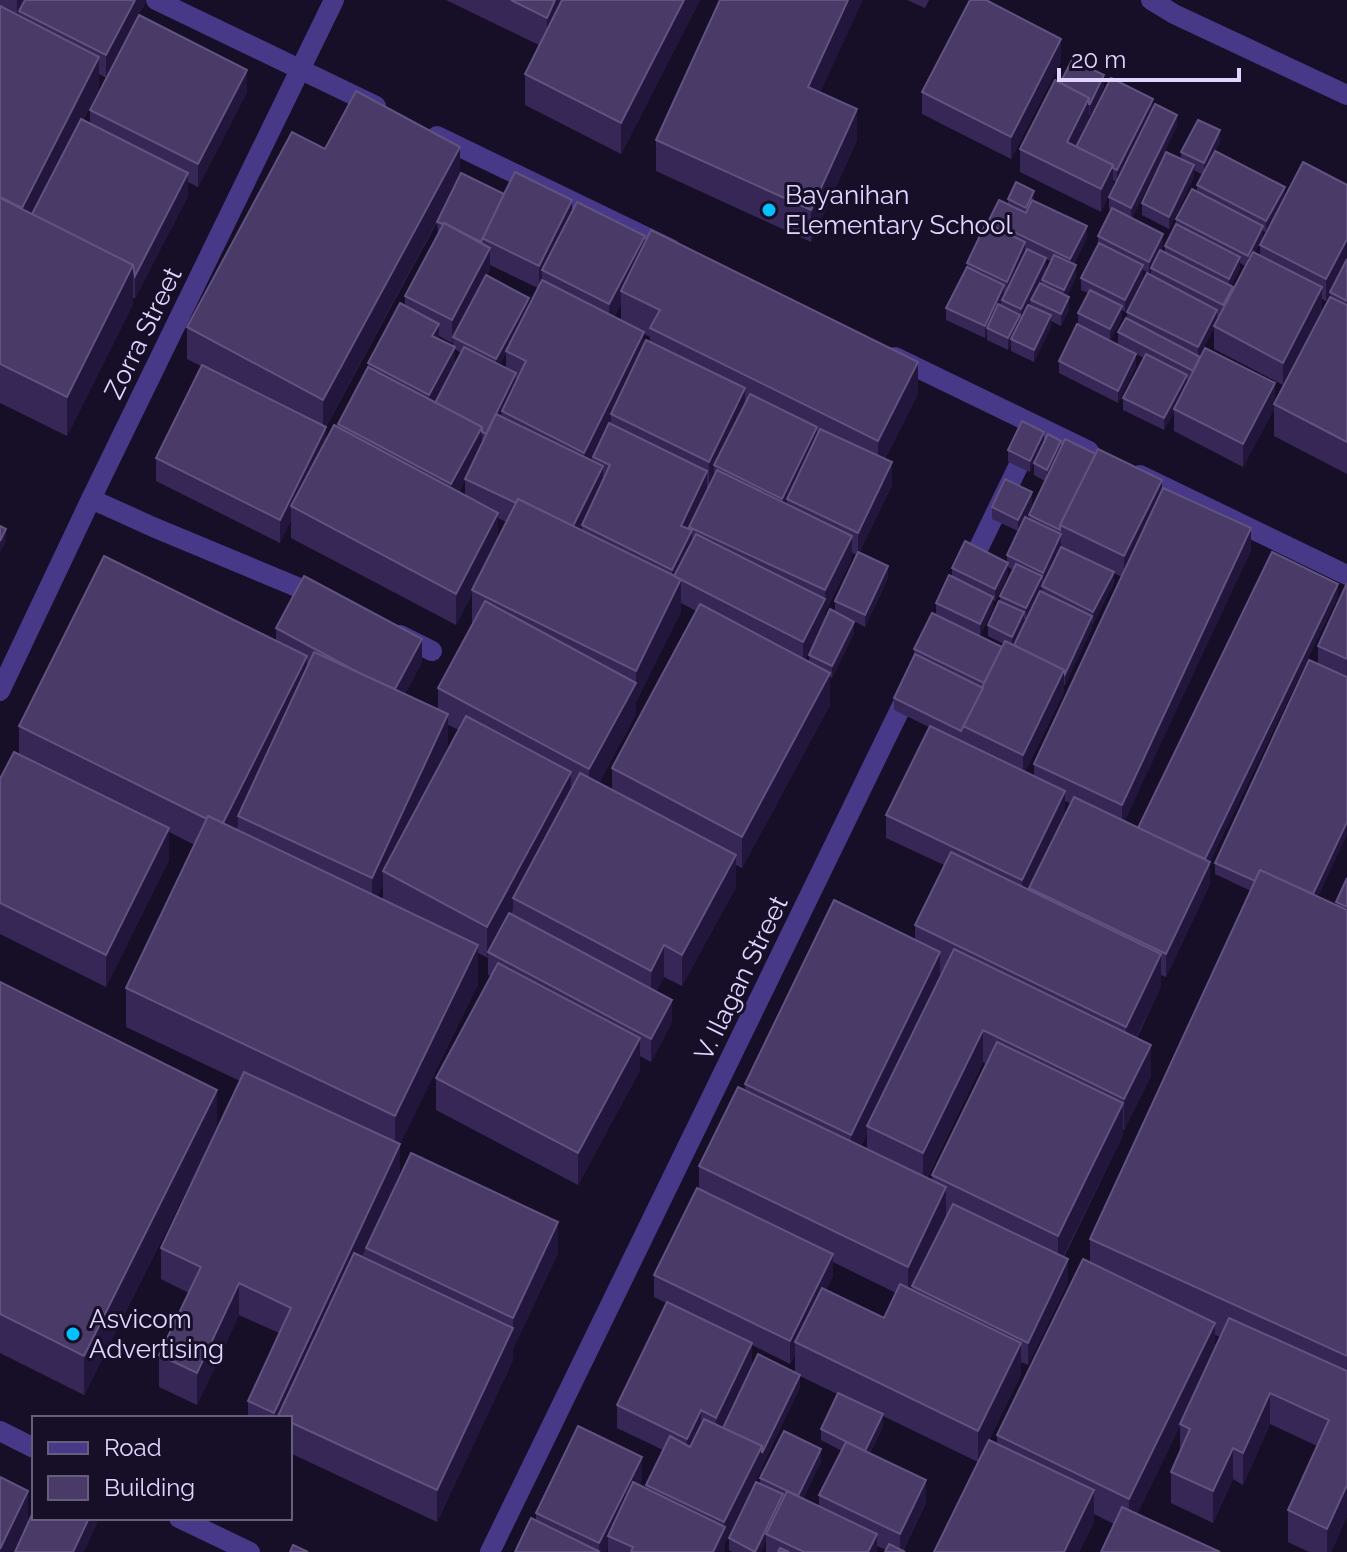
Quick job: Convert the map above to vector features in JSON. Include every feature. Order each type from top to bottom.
[{"type":"street","points":[[156,0],[683,255]]},
{"type":"street","name":"Zorra Street","points":[[0,691],[334,0]]},
{"type":"street","points":[[1151,0],[1174,14],[1347,95]]},
{"type":"street","points":[[882,351],[1347,575]]},
{"type":"street","points":[[962,583],[1038,426]]},
{"type":"street","points":[[91,499],[332,602]]},
{"type":"street","points":[[389,630],[432,651]]},
{"type":"street","name":"V. Ilagan Street","points":[[490,1552],[920,668]]},
{"type":"street","points":[[0,1431],[32,1447]]},
{"type":"street","points":[[183,1520],[250,1552]]},
{"type":"building","points":[[25,0],[135,0],[106,55],[19,11]]},
{"type":"building","points":[[511,0],[555,0],[547,18]]},
{"type":"building","points":[[562,0],[684,0],[621,123],[525,74]]},
{"type":"building","points":[[720,0],[848,0],[808,87],[857,109],[811,210],[656,140]]},
{"type":"building","points":[[970,0],[986,0],[1061,39],[1011,137],[922,92]]},
{"type":"building","points":[[0,6],[99,57],[22,208],[0,197]]},
{"type":"building","points":[[139,15],[247,70],[198,164],[90,110]]},
{"type":"building","points":[[1072,60],[1104,75],[1090,104],[1089,98],[1060,83]]},
{"type":"building","points":[[1111,78],[1153,99],[1117,170],[1113,165],[1076,147]]},
{"type":"building","points":[[1055,80],[1089,98],[1067,142],[1113,165],[1101,189],[1020,149]]},
{"type":"building","points":[[356,91],[460,147],[323,400],[187,327],[292,132],[325,149]]},
{"type":"building","points":[[1155,104],[1177,115],[1131,208],[1109,197]]},
{"type":"building","points":[[81,119],[188,173],[135,276],[133,265],[32,214]]},
{"type":"building","points":[[1198,120],[1220,130],[1204,163],[1181,152]]},
{"type":"building","points":[[1215,151],[1285,187],[1266,221],[1197,185]]},
{"type":"building","points":[[1166,152],[1194,165],[1169,217],[1142,203]]},
{"type":"building","points":[[1303,162],[1347,185],[1347,239],[1326,279],[1260,245]]},
{"type":"building","points":[[515,172],[572,200],[539,266],[482,238]]},
{"type":"building","points":[[461,173],[504,194],[481,242],[437,222]]},
{"type":"building","points":[[1016,182],[1034,191],[1026,208],[1008,199]]},
{"type":"building","points":[[1192,189],[1263,226],[1248,256],[1176,219]]},
{"type":"building","points":[[0,198],[133,265],[67,397],[0,364]]},
{"type":"building","points":[[999,200],[1026,213],[1032,200],[1087,226],[1070,259],[989,220]]},
{"type":"building","points":[[577,202],[645,236],[609,304],[542,270]]},
{"type":"building","points":[[1112,208],[1163,234],[1149,262],[1098,236]]},
{"type":"building","points":[[444,223],[490,248],[452,320],[405,296]]},
{"type":"building","points":[[986,223],[1025,242],[1007,282],[967,263]]},
{"type":"building","points":[[1176,224],[1240,257],[1229,279],[1165,246]]},
{"type":"building","points":[[651,230],[918,362],[878,441],[650,328],[660,310],[621,291]]},
{"type":"building","points":[[1099,243],[1143,265],[1125,300],[1081,278]]},
{"type":"building","points":[[1027,249],[1046,258],[1021,309],[1002,300]]},
{"type":"building","points":[[1160,250],[1233,287],[1223,305],[1151,268]]},
{"type":"building","points":[[1253,252],[1322,287],[1283,363],[1214,326]]},
{"type":"building","points":[[1054,255],[1076,265],[1064,290],[1042,280]]},
{"type":"building","points":[[1347,259],[1347,301],[1330,292]]},
{"type":"building","points":[[967,267],[1004,285],[985,326],[946,308]]},
{"type":"building","points":[[1147,273],[1217,310],[1198,347],[1127,312]]},
{"type":"building","points":[[486,275],[529,298],[496,359],[453,337]]},
{"type":"building","points":[[542,280],[644,332],[584,453],[502,411],[526,361],[506,351]]},
{"type":"building","points":[[1040,283],[1069,297],[1061,314],[1031,300]]},
{"type":"building","points":[[1090,290],[1122,306],[1110,329],[1078,313]]},
{"type":"building","points":[[1330,297],[1347,305],[1347,442],[1274,404]]},
{"type":"building","points":[[400,303],[439,324],[432,336],[455,347],[429,395],[368,363]]},
{"type":"building","points":[[998,304],[1020,315],[1008,338],[987,328]]},
{"type":"building","points":[[1028,305],[1051,315],[1034,350],[1011,339]]},
{"type":"building","points":[[1126,318],[1200,357],[1193,371],[1118,332]]},
{"type":"building","points":[[1077,324],[1136,354],[1118,391],[1059,361]]},
{"type":"building","points":[[646,340],[745,388],[709,462],[611,414]]},
{"type":"building","points":[[464,347],[516,373],[486,434],[482,432],[482,427],[435,403]]},
{"type":"building","points":[[1205,348],[1275,383],[1243,444],[1174,409]]},
{"type":"building","points":[[1146,354],[1187,375],[1164,418],[1123,398]]},
{"type":"building","points":[[202,365],[326,427],[280,520],[156,458]]},
{"type":"building","points":[[368,367],[482,427],[451,484],[338,424]]},
{"type":"building","points":[[750,394],[817,427],[782,499],[714,465]]},
{"type":"building","points":[[496,414],[603,466],[573,526],[518,499],[516,503],[465,479]]},
{"type":"building","points":[[1022,421],[1044,432],[1030,461],[1008,450]]},
{"type":"building","points":[[609,423],[707,471],[681,526],[692,530],[672,570],[582,525],[610,465],[593,457]]},
{"type":"building","points":[[334,425],[498,513],[456,594],[291,506]]},
{"type":"building","points":[[820,429],[892,462],[858,533],[787,499]]},
{"type":"building","points":[[1048,434],[1061,441],[1047,470],[1034,463]]},
{"type":"building","points":[[1065,439],[1096,454],[1060,530],[1029,515]]},
{"type":"building","points":[[1098,449],[1162,480],[1124,556],[1060,525]]},
{"type":"building","points":[[717,470],[852,536],[825,590],[689,527]]},
{"type":"building","points":[[1005,479],[1032,492],[1018,520],[992,507]]},
{"type":"building","points":[[1163,488],[1251,528],[1122,805],[1034,764]]},
{"type":"building","points":[[518,499],[681,579],[636,671],[472,590]]},
{"type":"building","points":[[1025,517],[1061,534],[1043,573],[1007,555]]},
{"type":"building","points":[[0,526],[6,529],[0,541]]},
{"type":"building","points":[[696,534],[825,599],[803,642],[674,576]]},
{"type":"building","points":[[965,541],[1008,563],[995,589],[952,568]]},
{"type":"building","points":[[1061,547],[1114,572],[1093,612],[1042,586]]},
{"type":"building","points":[[858,552],[888,566],[865,615],[835,601]]},
{"type":"building","points":[[1272,552],[1338,584],[1205,859],[1138,828]]},
{"type":"building","points":[[104,556],[307,656],[223,823],[208,816],[207,819],[19,726]]},
{"type":"building","points":[[1016,564],[1042,576],[1026,608],[1000,596]]},
{"type":"building","points":[[949,575],[993,597],[980,624],[936,603]]},
{"type":"building","points":[[304,576],[422,639],[395,689],[276,628]]},
{"type":"building","points":[[1347,583],[1347,659],[1318,646]]},
{"type":"building","points":[[1040,591],[1092,616],[1065,674],[1064,670],[1014,645]]},
{"type":"building","points":[[485,601],[636,683],[589,769],[438,688]]},
{"type":"building","points":[[999,601],[1024,612],[1012,637],[988,625]]},
{"type":"building","points":[[700,604],[830,673],[742,837],[612,768]]},
{"type":"building","points":[[830,609],[854,622],[832,666],[809,655]]},
{"type":"building","points":[[932,613],[1002,647],[984,683],[914,649]]},
{"type":"building","points":[[1005,641],[1064,670],[1023,755],[963,726]]},
{"type":"building","points":[[314,652],[448,714],[372,878],[238,816]]},
{"type":"building","points":[[915,654],[983,688],[961,731],[894,698]]},
{"type":"building","points":[[1309,660],[1347,677],[1347,822],[1313,894],[1260,870],[1255,881],[1215,863]]},
{"type":"building","points":[[466,716],[571,772],[487,927],[383,871]]},
{"type":"building","points":[[930,726],[1065,791],[1022,880],[886,815]]},
{"type":"building","points":[[14,752],[169,828],[106,955],[0,903],[0,779]]},
{"type":"building","points":[[580,773],[736,855],[682,955],[664,945],[651,971],[513,898]]},
{"type":"building","points":[[1074,797],[1210,862],[1166,954],[1029,888]]},
{"type":"building","points":[[208,816],[478,945],[395,1116],[126,988]]},
{"type":"building","points":[[951,852],[1161,954],[1126,1027],[915,925]]},
{"type":"building","points":[[1260,870],[1347,910],[1347,1356],[1090,1239]]},
{"type":"building","points":[[1347,878],[1347,907],[1336,902]]},
{"type":"building","points":[[834,900],[940,952],[851,1135],[745,1084]]},
{"type":"building","points":[[509,913],[672,1000],[651,1039],[488,952]]},
{"type":"building","points":[[954,949],[1151,1045],[1124,1099],[983,1030],[923,1153],[867,1126]]},
{"type":"building","points":[[498,963],[640,1038],[578,1153],[436,1078]]},
{"type":"building","points":[[0,982],[217,1090],[84,1356],[0,1314]]},
{"type":"building","points":[[997,1042],[1123,1103],[1058,1236],[932,1175]]},
{"type":"building","points":[[244,1072],[400,1144],[274,1413],[248,1401],[291,1308],[239,1283],[197,1373],[159,1355],[201,1267],[161,1248]]},
{"type":"building","points":[[738,1087],[946,1187],[908,1267],[699,1166]]},
{"type":"building","points":[[411,1153],[558,1222],[513,1318],[366,1248]]},
{"type":"building","points":[[697,1188],[833,1254],[790,1341],[654,1275]]},
{"type":"building","points":[[953,1204],[1068,1259],[1028,1343],[912,1286]]},
{"type":"building","points":[[354,1253],[513,1328],[437,1490],[292,1423],[292,1416],[278,1416]]},
{"type":"building","points":[[1083,1259],[1215,1323],[1129,1499],[997,1435]]},
{"type":"building","points":[[900,1284],[1021,1343],[978,1431],[795,1342],[822,1288],[884,1318]]},
{"type":"building","points":[[667,1302],[752,1343],[716,1418],[701,1410],[687,1439],[617,1405]]},
{"type":"building","points":[[1229,1318],[1347,1371],[1347,1485],[1327,1529],[1288,1510],[1329,1420],[1270,1393],[1243,1453],[1233,1448],[1213,1491],[1171,1472],[1190,1429],[1180,1424]]},
{"type":"building","points":[[758,1354],[800,1375],[762,1453],[762,1446],[723,1428]]},
{"type":"building","points":[[838,1393],[883,1414],[865,1451],[821,1429]]},
{"type":"building","points":[[704,1419],[762,1446],[724,1522],[646,1485],[670,1436],[690,1447]]},
{"type":"building","points":[[578,1426],[642,1457],[599,1543],[536,1513]]},
{"type":"building","points":[[784,1431],[821,1449],[798,1496],[760,1478]]},
{"type":"building","points":[[989,1440],[1094,1490],[1064,1552],[934,1552]]},
{"type":"building","points":[[846,1442],[926,1480],[900,1534],[819,1495]]},
{"type":"building","points":[[0,1477],[28,1491],[0,1549]]},
{"type":"building","points":[[633,1482],[725,1527],[713,1552],[631,1552],[633,1547],[608,1536]]},
{"type":"building","points":[[756,1482],[783,1494],[755,1552],[729,1538]]},
{"type":"building","points":[[787,1491],[877,1534],[868,1552],[804,1552],[766,1534]]},
{"type":"building","points":[[1122,1507],[1220,1552],[1101,1552]]},
{"type":"building","points":[[32,1514],[32,1520],[88,1520],[73,1552],[15,1552]]},
{"type":"building","points":[[531,1518],[600,1552],[515,1552]]},
{"type":"building","points":[[889,1544],[905,1552],[885,1552]]},
{"type":"building","points":[[293,1545],[308,1552],[290,1552]]},
{"type":"place","name":"Bayanihan Elementary School","points":[[769,210]]},
{"type":"place","name":"Asvicom Advertising","points":[[73,1334]]}]
